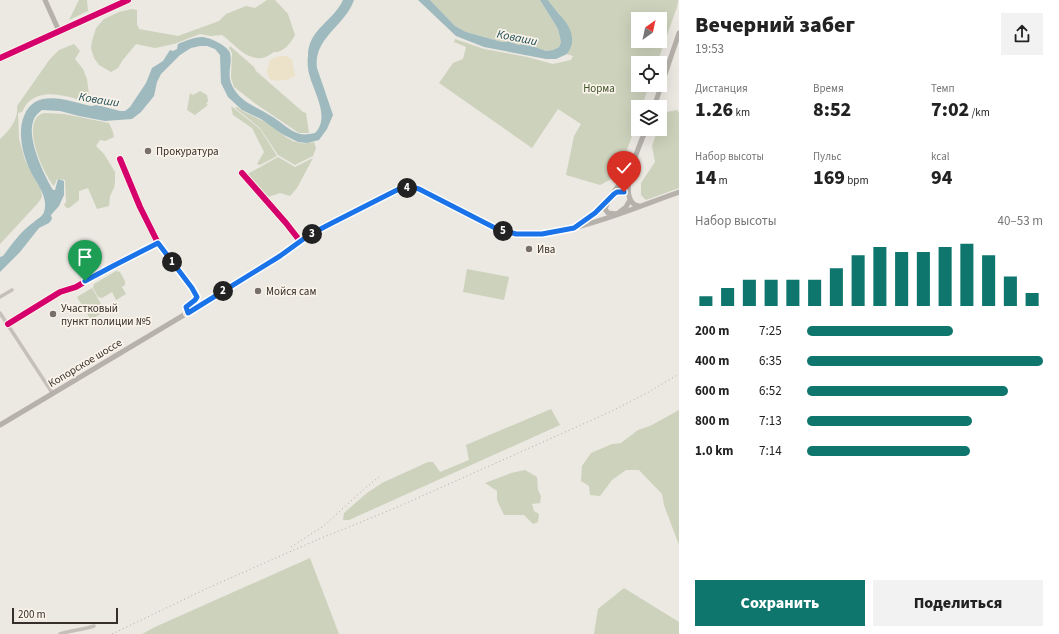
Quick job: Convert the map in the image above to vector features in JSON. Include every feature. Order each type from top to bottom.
[{"type":"main road","points":[[45,0],[59,32]]},
{"type":"main road","points":[[0,58],[128,0]]},
{"type":"main road","points":[[656,100],[679,33]]},
{"type":"main road","points":[[608,201],[606,211],[611,214],[618,214],[626,207],[629,198],[629,180],[643,136]]},
{"type":"main road","points":[[574,228],[595,213],[608,201],[632,168]]},
{"type":"main road","name":"Копорское шоссе","points":[[0,425],[188,313],[280,256],[300,241],[397,190],[412,187],[427,193],[495,228],[516,234],[536,234],[563,231],[618,214],[679,192]]},
{"type":"main road","points":[[614,194],[621,191],[635,206],[640,206]]},
{"type":"street","points":[[120,159],[131,187],[158,243],[192,288],[197,297],[186,307],[188,313]]},
{"type":"street","points":[[242,173],[300,241]]},
{"type":"street","points":[[8,324],[60,292],[76,287],[158,243]]},
{"type":"street","points":[[0,297],[12,290]]},
{"type":"street","points":[[0,313],[53,394]]},
{"type":"street","points":[[60,634],[68,631],[84,630],[94,626]]},
{"type":"green space","points":[[79,0],[87,0],[88,11],[69,20]]},
{"type":"green space","points":[[267,0],[275,0],[288,14],[295,35],[291,42],[284,48],[264,58],[250,57],[240,51],[222,35],[211,36],[200,34],[174,44],[155,48],[136,44],[118,68],[111,72],[99,65],[94,58],[91,48],[96,28],[104,19],[119,12],[132,9],[137,10],[137,24],[139,29],[178,36],[219,21],[226,14],[246,6],[255,8]]},
{"type":"green space","points":[[430,0],[540,0],[558,29],[561,42],[559,47],[546,51],[524,43],[519,45],[510,42],[502,42],[466,32],[455,26]]},
{"type":"green space","name":"Норма","points":[[548,0],[678,0],[667,35],[667,12],[631,12],[631,48],[662,48],[660,56],[631,56],[631,92],[647,92],[644,100],[631,100],[631,136],[632,136],[616,173],[611,179],[600,185],[566,175],[574,136],[581,124],[558,109],[532,148],[439,83],[453,63],[463,59],[466,47],[454,42],[455,39],[484,49],[527,57],[553,64],[571,60],[573,56],[567,54],[570,48],[560,14],[552,7]]},
{"type":"green space","points":[[74,44],[80,51],[75,59],[83,69],[87,79],[90,103],[52,94],[38,96],[26,105],[22,112],[18,113],[19,139],[25,160],[41,190],[42,197],[0,244],[0,139],[15,120],[17,106],[50,59],[59,50]]},
{"type":"green space","points":[[230,46],[254,67],[256,71],[306,113],[309,133],[299,133],[234,87],[231,78],[232,53],[229,48]]},
{"type":"green space","points":[[200,91],[207,95],[208,101],[206,104],[208,105],[195,115],[187,110],[190,93],[193,95]]},
{"type":"green space","points":[[231,106],[260,129],[277,156],[260,165],[257,164],[264,152],[252,128],[233,115]]},
{"type":"green space","points":[[237,107],[268,124],[291,140],[305,143],[314,142],[316,148],[313,156],[295,165],[278,155],[260,128],[235,108]]},
{"type":"green space","points":[[677,110],[679,113],[679,188],[646,200],[641,195],[641,183],[655,162],[652,146],[656,136],[667,136],[667,112]]},
{"type":"green space","points":[[44,113],[64,114],[109,123],[114,137],[105,141],[100,140],[96,146],[104,154],[115,172],[114,188],[110,196],[109,206],[97,209],[88,188],[79,191],[79,200],[69,208],[64,205],[66,202],[65,180],[57,179],[54,186],[39,159],[33,136],[33,126],[37,118]]},
{"type":"green space","points":[[278,157],[295,167],[313,158],[297,188],[290,196],[280,193],[265,198],[244,176]]},
{"type":"green space","points":[[467,269],[509,277],[504,300],[463,292]]},
{"type":"green space","points":[[116,271],[120,272],[125,281],[125,285],[120,288],[122,287],[126,294],[116,300],[112,292],[102,298],[98,297],[93,288],[94,284]]},
{"type":"green space","points":[[92,288],[105,311],[91,320],[77,297]]},
{"type":"green space","points":[[551,409],[560,425],[349,520],[343,520],[344,513],[367,493],[382,483],[428,462],[433,462],[440,472],[469,460],[466,445]]},
{"type":"green space","points":[[679,410],[679,545],[664,505],[662,494],[639,470],[626,470],[612,480],[600,496],[590,495],[589,486],[581,481],[582,466],[591,453],[612,444],[621,443],[638,430],[650,426]]},
{"type":"green space","points":[[525,470],[537,477],[538,490],[541,496],[540,503],[532,504],[534,511],[539,514],[538,522],[533,524],[524,515],[504,515],[497,500],[497,491],[485,483],[511,473]]},
{"type":"green space","points":[[310,558],[339,634],[142,634],[155,627]]},
{"type":"green space","points":[[624,588],[679,622],[679,634],[594,634],[598,609]]},
{"type":"sand","points":[[280,56],[286,56],[292,60],[295,76],[283,80],[271,80],[267,71],[270,60]]},
{"type":"water","points":[[343,0],[354,0],[350,9],[325,40],[320,48],[317,58],[317,68],[333,115],[327,129],[319,140],[307,143],[298,142],[282,134],[261,119],[242,110],[228,97],[221,83],[220,55],[215,49],[207,46],[191,48],[180,55],[161,74],[157,82],[154,96],[141,112],[132,119],[105,121],[60,111],[42,110],[35,117],[33,122],[32,138],[34,147],[37,157],[53,190],[55,190],[58,179],[64,181],[64,195],[59,206],[51,215],[52,219],[49,223],[39,228],[20,252],[0,272],[0,257],[3,256],[25,229],[42,215],[45,207],[42,191],[31,172],[23,152],[21,130],[24,116],[29,107],[44,99],[53,98],[125,111],[130,107],[146,83],[152,68],[163,61],[170,50],[173,51],[177,49],[178,44],[193,38],[202,37],[218,42],[229,50],[231,58],[231,84],[242,98],[296,133],[315,133],[319,127],[321,113],[318,98],[309,72],[309,47],[316,32],[339,8]]},
{"type":"water","points":[[418,0],[430,0],[455,26],[466,32],[502,42],[510,42],[519,45],[524,43],[546,51],[559,47],[561,42],[558,29],[540,0],[548,0],[570,30],[572,45],[567,54],[556,59],[546,59],[484,47],[456,36]]},
{"type":"railway","points":[[112,634],[210,587],[319,539],[393,509],[610,412],[647,393],[679,374]]},
{"type":"railway","points":[[291,547],[325,525],[379,477]]},
{"type":"cycle path","points":[[0,58],[128,0]]},
{"type":"cycle path","points":[[120,159],[140,207],[158,243],[192,288],[197,297],[186,307],[187,313]]},
{"type":"cycle path","points":[[242,173],[300,241]]},
{"type":"cycle path","points":[[8,324],[60,292],[76,287],[113,265],[158,243]]},
{"type":"place","name":"Прокуратура","points":[[148,151]]},
{"type":"place","name":"Ива","points":[[529,249]]},
{"type":"place","name":"Мойся сам","points":[[258,291]]},
{"type":"place","name":"Участковый пункт полиции №5","points":[[53,314]]},
{"type":"route","points":[[85,281],[158,243],[192,288],[197,297],[186,307],[188,313],[280,256],[309,235],[397,190],[404,188],[412,187],[419,189],[495,228],[516,234],[542,234],[574,228],[588,219],[614,194],[621,191],[624,192]]},
{"type":"water label","name":"Коваши","points":[[517,38]]},
{"type":"water label","name":"Коваши","points":[[99,100]]}]
